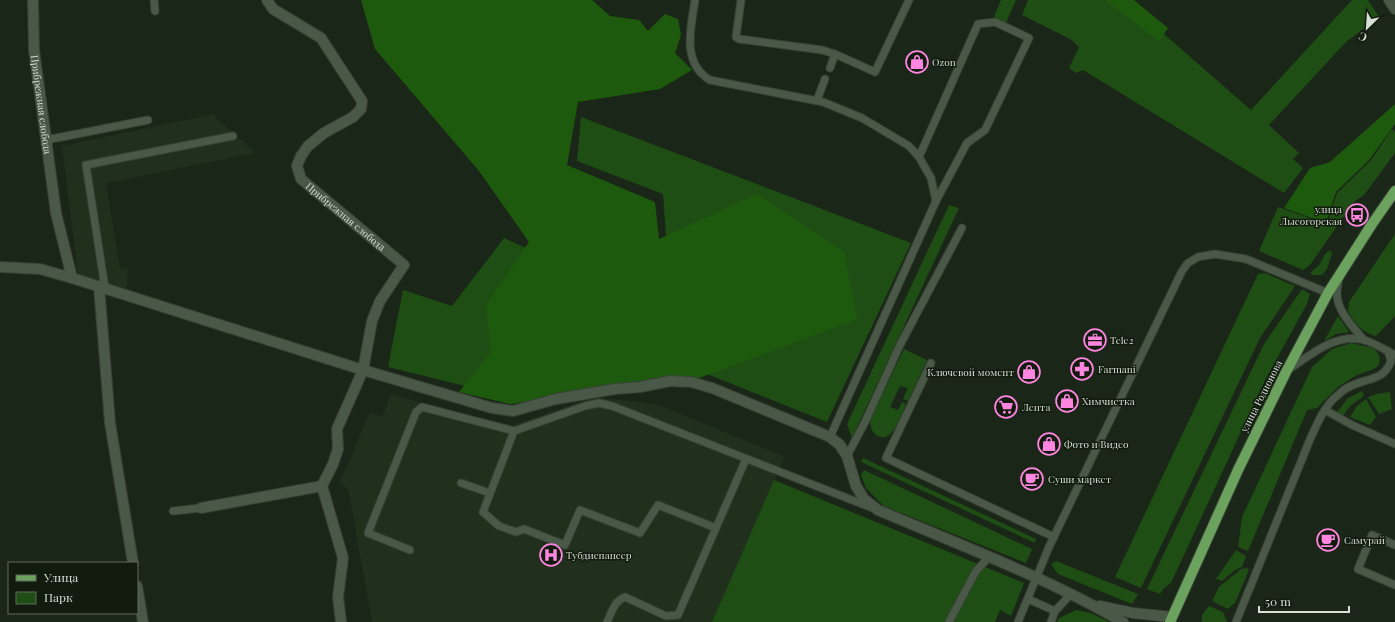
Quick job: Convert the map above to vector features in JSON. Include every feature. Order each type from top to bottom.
[{"type":"main road","name":"улица Родионова","points":[[1173,620],[1238,470],[1286,372],[1328,293],[1395,191]]},
{"type":"street","name":"Прибрежная слобода","points":[[33,0],[34,50],[56,214],[72,278]]},
{"type":"street","name":"Прибрежная слобода","points":[[267,0],[273,9],[321,38],[362,101],[361,109],[353,117],[324,134],[308,146],[301,156],[297,166],[301,179],[404,265],[380,301],[372,321],[363,370]]},
{"type":"street","points":[[1389,0],[1395,9]]},
{"type":"street","points":[[0,267],[40,269],[72,278],[363,370],[492,408],[513,410],[556,399],[615,389],[640,387],[670,381],[691,382],[712,388],[830,437],[848,456],[856,486],[864,499],[878,510],[1037,578],[1091,603],[1123,622]]},
{"type":"street","points":[[102,287],[110,423],[133,562]]},
{"type":"street","points":[[341,622],[338,597],[343,558],[322,486],[333,464],[338,449],[337,429],[363,370]]},
{"type":"street","points":[[201,508],[322,486]]},
{"type":"street","points":[[138,592],[143,622]]},
{"type":"street","points":[[1091,603],[1173,620]]},
{"type":"lane","points":[[154,0],[155,11]]},
{"type":"lane","points":[[695,0],[691,29],[691,57],[703,76],[710,80],[817,100],[862,118],[909,146],[919,157],[931,178],[936,200]]},
{"type":"lane","points":[[741,0],[736,37],[739,39],[822,50],[835,54],[876,72],[909,0]]},
{"type":"lane","points":[[830,437],[936,200],[967,143],[985,130],[1029,38],[995,22],[978,24],[919,157]]},
{"type":"lane","points":[[830,68],[835,54]]},
{"type":"lane","points":[[817,100],[825,79]]},
{"type":"lane","points":[[46,140],[148,120]]},
{"type":"lane","points":[[102,287],[86,165],[233,136]]},
{"type":"lane","points":[[848,456],[900,344],[962,228]]},
{"type":"lane","points":[[1018,622],[1054,537],[1182,271],[1188,263],[1198,257],[1215,254],[1246,259],[1328,293]]},
{"type":"lane","points":[[1339,276],[1337,295],[1340,307],[1350,324],[1364,340]]},
{"type":"lane","points":[[1236,622],[1311,437],[1325,410],[1337,395],[1353,385],[1374,379],[1385,372],[1391,361],[1392,353],[1364,340],[1347,338],[1327,345],[1286,372]]},
{"type":"lane","points":[[931,363],[886,458],[1054,537]]},
{"type":"lane","points":[[410,550],[368,532],[416,412],[422,407],[514,431],[585,406],[599,404],[612,406],[878,510]]},
{"type":"lane","points":[[1325,410],[1352,425],[1395,444]]},
{"type":"lane","points":[[514,431],[483,512],[499,526],[516,532],[524,529],[565,545],[580,510],[640,533],[658,505],[716,528]]},
{"type":"lane","points":[[607,622],[618,599],[625,597],[666,616],[678,615],[746,459]]},
{"type":"lane","points":[[460,483],[490,493]]},
{"type":"lane","points":[[173,511],[201,508]]},
{"type":"lane","points":[[1395,545],[1372,535],[1358,568],[1395,585]]},
{"type":"lane","points":[[949,622],[976,571],[989,557]]},
{"type":"lane","points":[[1051,622],[1056,611],[1071,594]]},
{"type":"lane","points":[[1028,598],[1056,611]]},
{"type":"shaded area","points":[[214,114],[217,119],[255,153],[106,183],[120,269],[128,268],[128,290],[78,274],[62,146]]},
{"type":"shaded area","name":"Тубдиспансер","points":[[391,394],[502,425],[513,425],[586,400],[602,398],[653,404],[662,406],[785,457],[712,622],[372,622],[348,488],[339,484],[370,412],[382,417]]},
{"type":"green space","points":[[361,0],[592,0],[610,16],[639,20],[648,31],[665,14],[678,19],[681,35],[675,53],[692,70],[660,89],[578,102],[567,165],[655,202],[659,239],[757,194],[844,252],[857,319],[699,378],[510,404],[459,392],[491,352],[486,306],[529,242],[479,171],[375,49]]},
{"type":"green space","points":[[1001,0],[1016,0],[1006,23],[994,17]]},
{"type":"green space","points":[[1028,0],[1125,0],[1251,110],[1352,0],[1368,0],[1379,17],[1346,42],[1269,125],[1299,153],[1293,159],[1303,168],[1284,193],[1083,70],[1076,73],[1069,68],[1079,47],[1070,39],[1022,15]]},
{"type":"green space","points":[[1105,0],[1134,0],[1168,28],[1159,41]]},
{"type":"green space","points":[[1395,104],[1395,124],[1369,160],[1336,192],[1326,223],[1284,208],[1310,168],[1330,162]]},
{"type":"green space","points":[[581,117],[911,243],[827,422],[702,372],[513,398],[388,367],[403,290],[452,306],[504,238],[545,257],[667,249],[663,194],[577,161]]},
{"type":"green space","points":[[1392,129],[1395,132],[1395,153],[1364,195],[1354,202],[1310,265],[1303,270],[1259,251],[1278,207],[1327,224],[1337,193],[1371,160]]},
{"type":"green space","points":[[949,205],[959,208],[852,438],[847,424]]},
{"type":"green space","points":[[1395,234],[1395,316],[1376,336],[1371,335],[1356,324],[1348,312],[1349,302]]},
{"type":"green space","points":[[1330,250],[1332,253],[1327,269],[1322,275],[1313,275],[1310,273],[1320,264],[1325,254]]},
{"type":"green space","points":[[1265,273],[1295,286],[1260,338],[1141,588],[1115,577],[1258,274]]},
{"type":"green space","points":[[1302,289],[1310,294],[1307,304],[1264,382],[1171,583],[1164,588],[1160,594],[1147,589],[1264,344]]},
{"type":"green space","points":[[1338,316],[1349,332],[1336,334],[1324,341]]},
{"type":"green space","points":[[1351,343],[1374,348],[1379,355],[1380,362],[1376,368],[1355,376],[1338,387],[1317,408],[1307,410],[1248,551],[1238,547],[1242,517],[1312,367],[1332,349]]},
{"type":"green space","points":[[904,349],[927,360],[908,401],[903,399],[908,388],[900,386],[890,407],[898,410],[902,402],[906,404],[896,427],[888,436],[878,436],[874,433],[870,425],[870,420]]},
{"type":"green space","points":[[1362,391],[1364,396],[1350,406],[1343,416],[1337,412],[1348,398]]},
{"type":"green space","points":[[1390,392],[1392,409],[1379,414],[1368,397]]},
{"type":"green space","points":[[1366,399],[1376,417],[1370,425],[1350,417],[1357,406]]},
{"type":"green space","points":[[863,458],[1036,539],[1035,543],[861,462]]},
{"type":"green space","points":[[864,470],[1032,549],[1026,563],[884,506],[866,488],[861,475]]},
{"type":"green space","points":[[774,480],[1024,583],[1011,616],[1000,610],[995,622],[712,622]]},
{"type":"green space","points":[[1236,550],[1246,556],[1242,567],[1235,570],[1222,581],[1216,579]]},
{"type":"green space","points":[[1056,561],[1138,594],[1132,604],[1058,574],[1051,564]]},
{"type":"green space","points":[[1247,568],[1249,570],[1235,603],[1228,609],[1212,601],[1219,587],[1241,569]]},
{"type":"green space","points":[[1209,606],[1223,612],[1227,622],[1202,622],[1202,615]]},
{"type":"green space","points":[[1076,610],[1091,613],[1109,622],[1057,622],[1059,618]]},
{"type":"place","name":"Ozon","points":[[917,62]]},
{"type":"place","name":"улица Лысогорская","points":[[1357,215]]},
{"type":"place","name":"Tele2","points":[[1095,340]]},
{"type":"place","name":"Farmani","points":[[1082,369]]},
{"type":"place","name":"Ключевой момент","points":[[1029,372]]},
{"type":"place","name":"Химчистка","points":[[1067,401]]},
{"type":"place","name":"Лента","points":[[1006,407]]},
{"type":"place","name":"Фото и Видео","points":[[1049,444]]},
{"type":"place","name":"Суши маркет","points":[[1032,479]]},
{"type":"place","name":"Самурай","points":[[1328,540]]},
{"type":"place","name":"Тубдиспансер","points":[[551,555]]}]
